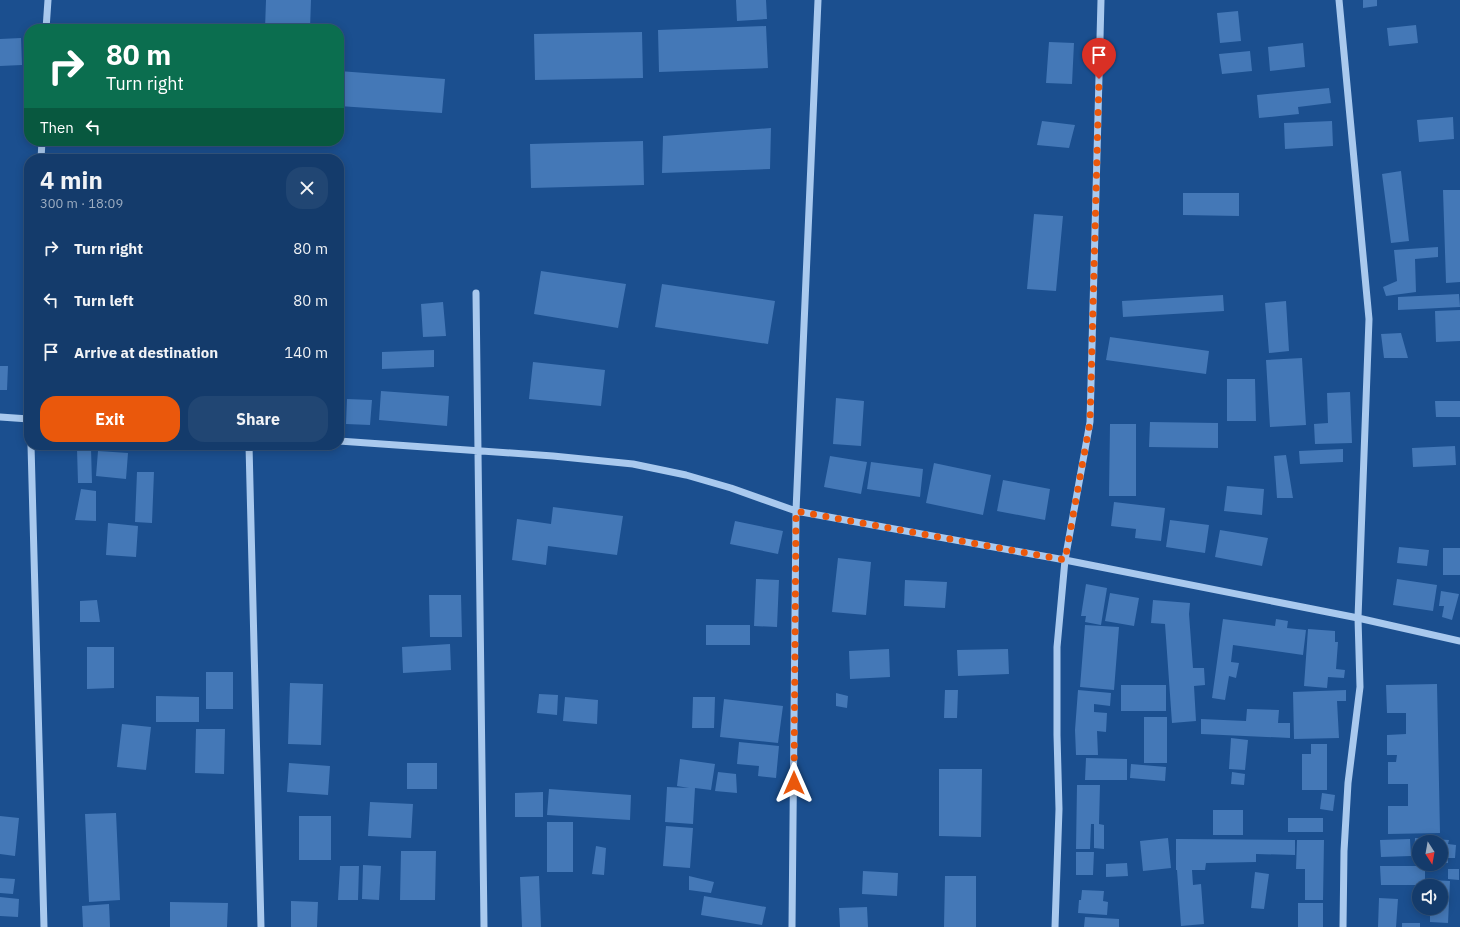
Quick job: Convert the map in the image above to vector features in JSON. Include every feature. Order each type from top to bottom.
[{"type":"street","points":[[46,24],[48,0]]},
{"type":"street","points":[[792,927],[796,511],[818,0]]},
{"type":"street","points":[[1055,927],[1059,810],[1057,647],[1065,560],[1090,422],[1101,0]]},
{"type":"street","points":[[1338,0],[1369,320],[1358,618],[1360,686],[1348,783],[1344,851],[1343,927]]},
{"type":"street","points":[[476,293],[484,927]]},
{"type":"street","points":[[0,417],[24,419]]},
{"type":"street","points":[[344,442],[553,456],[633,464],[686,475],[724,486],[796,511],[1065,560],[1358,618],[1460,641]]},
{"type":"street","points":[[31,450],[44,927]]},
{"type":"street","points":[[249,450],[261,927]]},
{"type":"building","points":[[266,0],[311,0],[310,24],[265,24]]},
{"type":"building","points":[[736,0],[766,0],[767,19],[737,21]]},
{"type":"building","points":[[1363,0],[1377,0],[1377,6],[1363,8]]},
{"type":"building","points":[[1238,11],[1241,41],[1220,43],[1217,13]]},
{"type":"building","points":[[1416,25],[1418,43],[1389,46],[1387,28]]},
{"type":"building","points":[[766,26],[768,68],[659,72],[658,30]]},
{"type":"building","points":[[642,32],[643,78],[535,80],[534,34]]},
{"type":"building","points":[[21,38],[22,65],[0,66],[0,39]]},
{"type":"building","points":[[1049,42],[1074,43],[1072,84],[1046,83]]},
{"type":"building","points":[[1303,43],[1305,67],[1270,71],[1268,47]]},
{"type":"building","points":[[1250,51],[1252,71],[1222,74],[1219,54]]},
{"type":"building","points":[[344,71],[445,79],[442,113],[344,106]]},
{"type":"building","points":[[1329,88],[1331,103],[1298,107],[1299,114],[1259,118],[1257,95]]},
{"type":"building","points":[[1453,117],[1454,139],[1419,142],[1417,120]]},
{"type":"building","points":[[1042,121],[1075,125],[1069,148],[1037,145]]},
{"type":"building","points":[[1332,121],[1333,146],[1285,149],[1284,123]]},
{"type":"building","points":[[771,128],[770,169],[662,173],[663,136]]},
{"type":"building","points":[[643,141],[644,185],[531,188],[530,144]]},
{"type":"building","points":[[1401,171],[1409,241],[1391,243],[1382,174]]},
{"type":"building","points":[[1443,190],[1460,190],[1460,282],[1446,283]]},
{"type":"building","points":[[1183,193],[1239,193],[1239,216],[1183,215]]},
{"type":"building","points":[[1034,214],[1063,216],[1056,291],[1027,289]]},
{"type":"building","points":[[1438,247],[1438,257],[1415,259],[1416,292],[1386,296],[1383,287],[1397,281],[1394,250]]},
{"type":"building","points":[[541,271],[626,284],[618,328],[534,314]]},
{"type":"building","points":[[662,284],[775,301],[768,344],[655,327]]},
{"type":"building","points":[[1459,294],[1460,307],[1398,310],[1398,297]]},
{"type":"building","points":[[1223,295],[1224,311],[1123,317],[1122,301]]},
{"type":"building","points":[[1286,301],[1289,351],[1269,353],[1265,303]]},
{"type":"building","points":[[443,302],[446,336],[423,337],[421,304]]},
{"type":"building","points":[[1460,310],[1460,341],[1436,342],[1435,311]]},
{"type":"building","points":[[1401,333],[1408,358],[1384,358],[1381,334]]},
{"type":"building","points":[[1110,337],[1209,351],[1206,374],[1106,360]]},
{"type":"building","points":[[434,350],[434,367],[382,369],[382,352]]},
{"type":"building","points":[[1302,358],[1306,425],[1270,427],[1266,360]]},
{"type":"building","points":[[533,362],[605,370],[601,406],[529,399]]},
{"type":"building","points":[[0,366],[8,366],[7,390],[0,390]]},
{"type":"building","points":[[1227,379],[1255,379],[1256,421],[1227,421]]},
{"type":"building","points":[[381,391],[449,396],[447,426],[379,420]]},
{"type":"building","points":[[1350,392],[1352,443],[1315,444],[1314,424],[1328,423],[1327,393]]},
{"type":"building","points":[[836,398],[864,401],[861,446],[833,444]]},
{"type":"building","points":[[347,399],[372,400],[370,425],[346,424]]},
{"type":"building","points":[[1435,401],[1460,401],[1460,417],[1436,417]]},
{"type":"building","points":[[1150,422],[1218,423],[1218,448],[1149,447]]},
{"type":"building","points":[[1110,424],[1136,424],[1136,496],[1109,496]]},
{"type":"building","points":[[1455,446],[1456,465],[1413,467],[1412,448]]},
{"type":"building","points":[[1343,449],[1343,462],[1300,464],[1299,451]]},
{"type":"building","points":[[77,450],[91,450],[92,483],[78,483]]},
{"type":"building","points":[[98,451],[128,453],[126,479],[96,476]]},
{"type":"building","points":[[1286,455],[1293,498],[1277,498],[1274,456]]},
{"type":"building","points":[[830,456],[867,462],[861,494],[824,487]]},
{"type":"building","points":[[871,462],[923,469],[920,497],[867,489]]},
{"type":"building","points":[[934,463],[991,475],[983,515],[926,503]]},
{"type":"building","points":[[137,472],[154,472],[152,523],[135,522]]},
{"type":"building","points":[[1003,480],[1050,489],[1045,520],[997,511]]},
{"type":"building","points":[[1227,486],[1264,489],[1262,515],[1224,511]]},
{"type":"building","points":[[81,489],[96,491],[96,521],[75,520]]},
{"type":"building","points":[[1114,502],[1165,508],[1161,541],[1135,538],[1136,529],[1111,526]]},
{"type":"building","points":[[553,507],[623,516],[617,555],[548,546],[546,565],[512,560],[517,519],[551,524]]},
{"type":"building","points":[[1170,520],[1209,525],[1205,553],[1166,547]]},
{"type":"building","points":[[735,521],[783,531],[778,554],[730,544]]},
{"type":"building","points":[[108,523],[138,526],[136,557],[106,555]]},
{"type":"building","points":[[1220,530],[1268,538],[1262,566],[1215,557]]},
{"type":"building","points":[[1399,547],[1429,550],[1427,566],[1397,563]]},
{"type":"building","points":[[1443,548],[1460,548],[1460,575],[1443,575]]},
{"type":"building","points":[[838,558],[871,562],[866,615],[832,612]]},
{"type":"building","points":[[756,579],[779,580],[777,627],[754,626]]},
{"type":"building","points":[[1397,579],[1437,585],[1433,611],[1393,605]]},
{"type":"building","points":[[905,580],[947,582],[945,608],[904,606]]},
{"type":"building","points":[[1086,584],[1107,588],[1101,625],[1085,622],[1086,616],[1081,616]]},
{"type":"building","points":[[1441,591],[1459,594],[1452,620],[1442,617],[1444,606],[1439,606]]},
{"type":"building","points":[[1110,593],[1139,598],[1134,626],[1105,621]]},
{"type":"building","points":[[429,595],[461,595],[462,637],[430,637]]},
{"type":"building","points":[[97,600],[100,622],[80,622],[80,601]]},
{"type":"building","points":[[1153,600],[1190,603],[1189,614],[1193,668],[1204,668],[1205,685],[1194,686],[1196,721],[1172,723],[1165,624],[1151,623]]},
{"type":"building","points":[[1223,619],[1275,626],[1276,619],[1288,621],[1287,628],[1306,630],[1303,655],[1233,645],[1231,662],[1239,663],[1236,678],[1229,676],[1225,700],[1212,698]]},
{"type":"building","points":[[706,625],[750,625],[750,645],[706,645]]},
{"type":"building","points":[[1085,625],[1119,627],[1114,690],[1080,687]]},
{"type":"building","points":[[1308,629],[1335,631],[1335,642],[1338,642],[1336,669],[1345,670],[1344,678],[1328,677],[1327,688],[1304,686]]},
{"type":"building","points":[[450,644],[451,670],[403,673],[402,647]]},
{"type":"building","points":[[87,647],[114,647],[114,688],[87,689]]},
{"type":"building","points":[[889,649],[890,677],[850,679],[849,651]]},
{"type":"building","points":[[1008,649],[1009,674],[958,676],[957,650]]},
{"type":"building","points":[[206,672],[233,672],[233,709],[206,709]]},
{"type":"building","points":[[290,683],[323,684],[321,745],[288,744]]},
{"type":"building","points":[[1437,684],[1440,833],[1388,834],[1388,806],[1408,806],[1408,784],[1388,784],[1388,762],[1396,762],[1397,755],[1387,755],[1387,735],[1406,734],[1406,713],[1387,713],[1386,685]]},
{"type":"building","points":[[1121,685],[1166,685],[1166,711],[1121,711]]},
{"type":"building","points":[[945,690],[958,690],[957,718],[944,718]]},
{"type":"building","points":[[1078,690],[1111,693],[1110,706],[1094,704],[1094,712],[1107,713],[1106,732],[1097,731],[1098,755],[1076,755],[1075,730]]},
{"type":"building","points":[[1346,690],[1346,701],[1337,701],[1339,738],[1294,739],[1293,692]]},
{"type":"building","points":[[836,693],[848,696],[847,708],[836,706]]},
{"type":"building","points":[[539,694],[558,695],[557,715],[537,713]]},
{"type":"building","points":[[156,696],[199,697],[199,722],[156,722]]},
{"type":"building","points":[[565,697],[598,700],[597,724],[563,721]]},
{"type":"building","points":[[693,697],[715,697],[714,728],[692,728]]},
{"type":"building","points":[[724,699],[783,706],[778,743],[720,737]]},
{"type":"building","points":[[1247,709],[1279,710],[1278,723],[1290,723],[1290,738],[1201,734],[1201,719],[1246,721]]},
{"type":"building","points":[[1144,717],[1167,717],[1167,763],[1144,763]]},
{"type":"building","points":[[122,724],[151,727],[146,770],[117,767]]},
{"type":"building","points":[[196,729],[225,729],[224,774],[195,773]]},
{"type":"building","points":[[1231,738],[1248,740],[1245,770],[1229,769]]},
{"type":"building","points":[[739,742],[779,746],[776,778],[758,776],[759,766],[737,764]]},
{"type":"building","points":[[1311,744],[1327,744],[1327,790],[1302,790],[1302,754],[1311,754]]},
{"type":"building","points":[[1086,758],[1127,759],[1127,780],[1085,780]]},
{"type":"building","points":[[680,759],[715,764],[711,790],[695,788],[693,824],[665,822],[667,787],[689,788],[677,786]]},
{"type":"building","points":[[289,763],[330,766],[328,795],[287,792]]},
{"type":"building","points":[[407,763],[437,763],[437,789],[407,789]]},
{"type":"building","points":[[1131,764],[1166,767],[1165,781],[1130,778]]},
{"type":"building","points":[[939,769],[982,769],[981,837],[939,836]]},
{"type":"building","points":[[718,772],[736,774],[737,793],[715,791]]},
{"type":"building","points":[[1232,772],[1245,774],[1244,785],[1231,784]]},
{"type":"building","points":[[1077,785],[1100,785],[1099,824],[1104,825],[1104,849],[1094,848],[1094,824],[1091,824],[1090,849],[1076,849]]},
{"type":"building","points":[[549,789],[631,795],[630,820],[547,815]]},
{"type":"building","points":[[543,792],[543,817],[515,817],[515,793]]},
{"type":"building","points":[[1322,793],[1335,795],[1333,811],[1320,809]]},
{"type":"building","points":[[370,802],[413,804],[411,838],[368,836]]},
{"type":"building","points":[[1213,810],[1243,810],[1243,835],[1213,835]]},
{"type":"building","points":[[116,813],[120,900],[89,902],[85,814]]},
{"type":"building","points":[[0,816],[19,818],[15,856],[0,854]]},
{"type":"building","points":[[299,816],[331,816],[331,860],[299,860]]},
{"type":"building","points":[[1288,818],[1323,818],[1323,832],[1288,832]]},
{"type":"building","points":[[547,822],[573,822],[573,872],[547,872]]},
{"type":"building","points":[[666,826],[693,828],[690,868],[663,866]]},
{"type":"building","points":[[1168,838],[1171,868],[1143,871],[1140,841]]},
{"type":"building","points":[[1176,839],[1295,840],[1295,855],[1256,854],[1256,862],[1206,863],[1205,870],[1192,870],[1193,885],[1201,884],[1204,924],[1181,926],[1176,870]]},
{"type":"building","points":[[1410,839],[1411,856],[1381,857],[1380,840]]},
{"type":"building","points":[[1297,840],[1324,840],[1323,900],[1305,900],[1305,869],[1296,869]]},
{"type":"building","points":[[1448,844],[1456,845],[1455,858],[1448,858]]},
{"type":"building","points":[[596,846],[606,848],[604,875],[592,874]]},
{"type":"building","points":[[401,851],[436,851],[435,900],[400,900]]},
{"type":"building","points":[[1076,852],[1094,852],[1093,875],[1076,875]]},
{"type":"building","points":[[1127,863],[1128,876],[1106,877],[1106,864]]},
{"type":"building","points":[[363,865],[381,866],[379,900],[362,899]]},
{"type":"building","points":[[340,866],[359,866],[358,900],[338,900]]},
{"type":"building","points":[[1380,866],[1412,866],[1412,871],[1425,871],[1425,879],[1412,879],[1412,885],[1381,885]]},
{"type":"building","points":[[1448,869],[1459,869],[1459,880],[1448,879]]},
{"type":"building","points":[[863,871],[898,873],[897,896],[862,894]]},
{"type":"building","points":[[1255,872],[1269,874],[1264,909],[1251,908]]},
{"type":"building","points":[[539,876],[541,927],[522,927],[520,877]]},
{"type":"building","points":[[689,876],[714,882],[711,893],[689,890]]},
{"type":"building","points":[[945,876],[976,876],[976,927],[944,927]]},
{"type":"building","points":[[0,878],[15,879],[13,894],[0,893]]},
{"type":"building","points":[[1448,881],[1450,881],[1448,923],[1430,922],[1430,915],[1448,915]]},
{"type":"building","points":[[1082,890],[1104,891],[1103,901],[1108,902],[1107,915],[1078,913],[1079,900],[1081,900]]},
{"type":"building","points":[[704,896],[766,907],[762,925],[701,915]]},
{"type":"building","points":[[0,897],[19,899],[18,917],[0,916]]},
{"type":"building","points":[[1379,898],[1398,899],[1396,927],[1378,927]]},
{"type":"building","points":[[291,901],[318,902],[317,927],[291,927]]},
{"type":"building","points":[[170,902],[228,903],[227,927],[170,927]]},
{"type":"building","points":[[1298,903],[1323,903],[1323,927],[1298,927]]},
{"type":"building","points":[[109,904],[110,927],[83,927],[82,906]]},
{"type":"building","points":[[867,907],[868,927],[840,927],[839,908]]},
{"type":"building","points":[[1085,917],[1119,919],[1119,927],[1084,927]]},
{"type":"building","points":[[1402,923],[1420,923],[1420,927],[1402,927]]},
{"type":"route","points":[[794,783],[796,511],[1065,560],[1090,422],[1099,79]]}]
